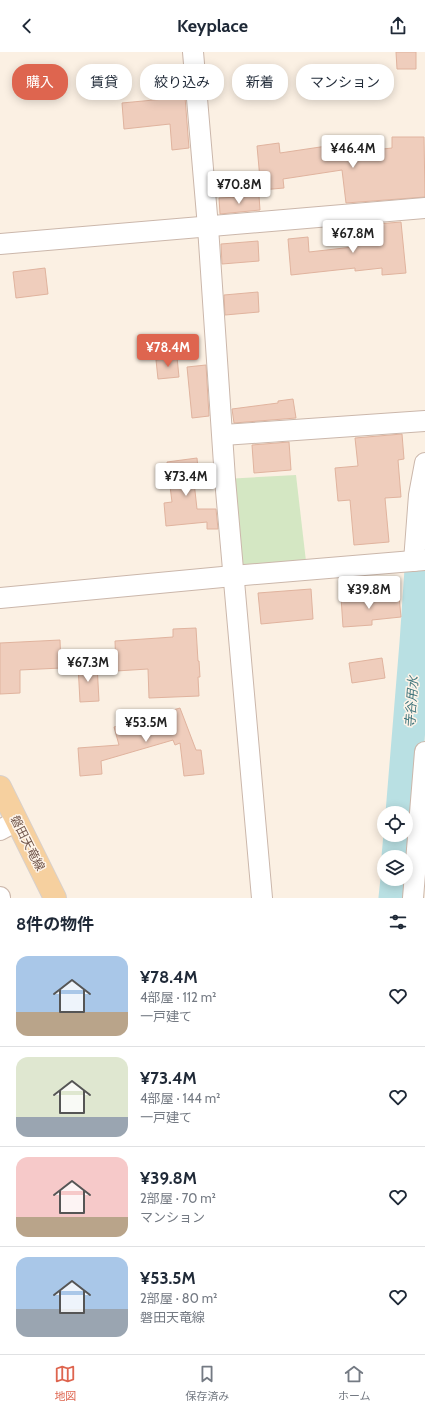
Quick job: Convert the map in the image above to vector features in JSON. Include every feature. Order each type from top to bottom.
[{"type":"main road","name":"磐田天竜線","points":[[0,787],[8,826],[55,898]]},
{"type":"street","points":[[193,52],[208,227],[233,576],[262,898]]},
{"type":"street","points":[[0,244],[425,208]]},
{"type":"street","points":[[223,435],[425,421]]},
{"type":"street","points":[[0,598],[233,576],[419,561],[419,495],[425,463]]},
{"type":"street","points":[[412,898],[425,752]]},
{"type":"green space","points":[[296,475],[307,570],[233,576],[225,479]]},
{"type":"building","points":[[396,52],[416,52],[416,69],[397,69]]},
{"type":"building","points":[[154,100],[185,100],[189,148],[172,150],[170,124],[124,129],[122,103]]},
{"type":"building","points":[[392,137],[424,137],[425,197],[346,203],[342,170],[283,179],[284,188],[261,190],[257,146],[279,143],[280,153],[327,146],[328,155],[392,148]]},
{"type":"building","points":[[259,196],[260,210],[220,214],[219,198]]},
{"type":"building","points":[[401,222],[406,273],[382,275],[382,268],[355,271],[355,268],[291,275],[288,239],[308,237],[309,252],[353,247],[353,244],[379,241],[377,224]]},
{"type":"building","points":[[258,241],[259,261],[222,264],[221,244]]},
{"type":"building","points":[[45,268],[48,294],[16,298],[13,272]]},
{"type":"building","points":[[258,292],[259,312],[225,315],[224,295]]},
{"type":"building","points":[[177,357],[179,377],[158,379],[156,360]]},
{"type":"building","points":[[206,365],[209,416],[192,418],[187,367]]},
{"type":"building","points":[[293,399],[296,418],[234,423],[232,409],[278,403],[278,401]]},
{"type":"building","points":[[402,434],[404,459],[398,460],[401,497],[385,498],[389,542],[354,545],[350,500],[338,501],[335,468],[358,466],[355,438]]},
{"type":"building","points":[[289,442],[291,470],[254,473],[252,445]]},
{"type":"building","points":[[197,458],[199,481],[194,482],[197,509],[216,509],[218,529],[207,529],[207,522],[166,526],[164,503],[172,502],[167,462]]},
{"type":"building","points":[[311,589],[313,619],[261,624],[258,593]]},
{"type":"building","points":[[370,596],[371,598],[399,596],[401,617],[372,620],[372,625],[343,627],[341,597]]},
{"type":"building","points":[[196,628],[200,677],[198,677],[199,696],[149,698],[148,669],[116,671],[115,641],[173,637],[173,629]]},
{"type":"building","points":[[60,640],[61,668],[20,670],[20,693],[0,694],[0,643]]},
{"type":"building","points":[[382,658],[385,678],[352,683],[349,663]]},
{"type":"building","points":[[97,664],[99,701],[80,702],[78,665]]},
{"type":"building","points":[[180,708],[196,750],[201,750],[204,774],[184,776],[180,743],[175,745],[173,740],[101,761],[102,774],[80,776],[78,748],[119,745],[114,727]]},
{"type":"waterway","name":"寺谷用水","points":[[403,806],[424,525]]},
{"type":"waterway","name":"寺谷用水","points":[[399,842],[399,850]]},
{"type":"waterway","name":"寺谷用水","points":[[395,898],[396,886]]}]
